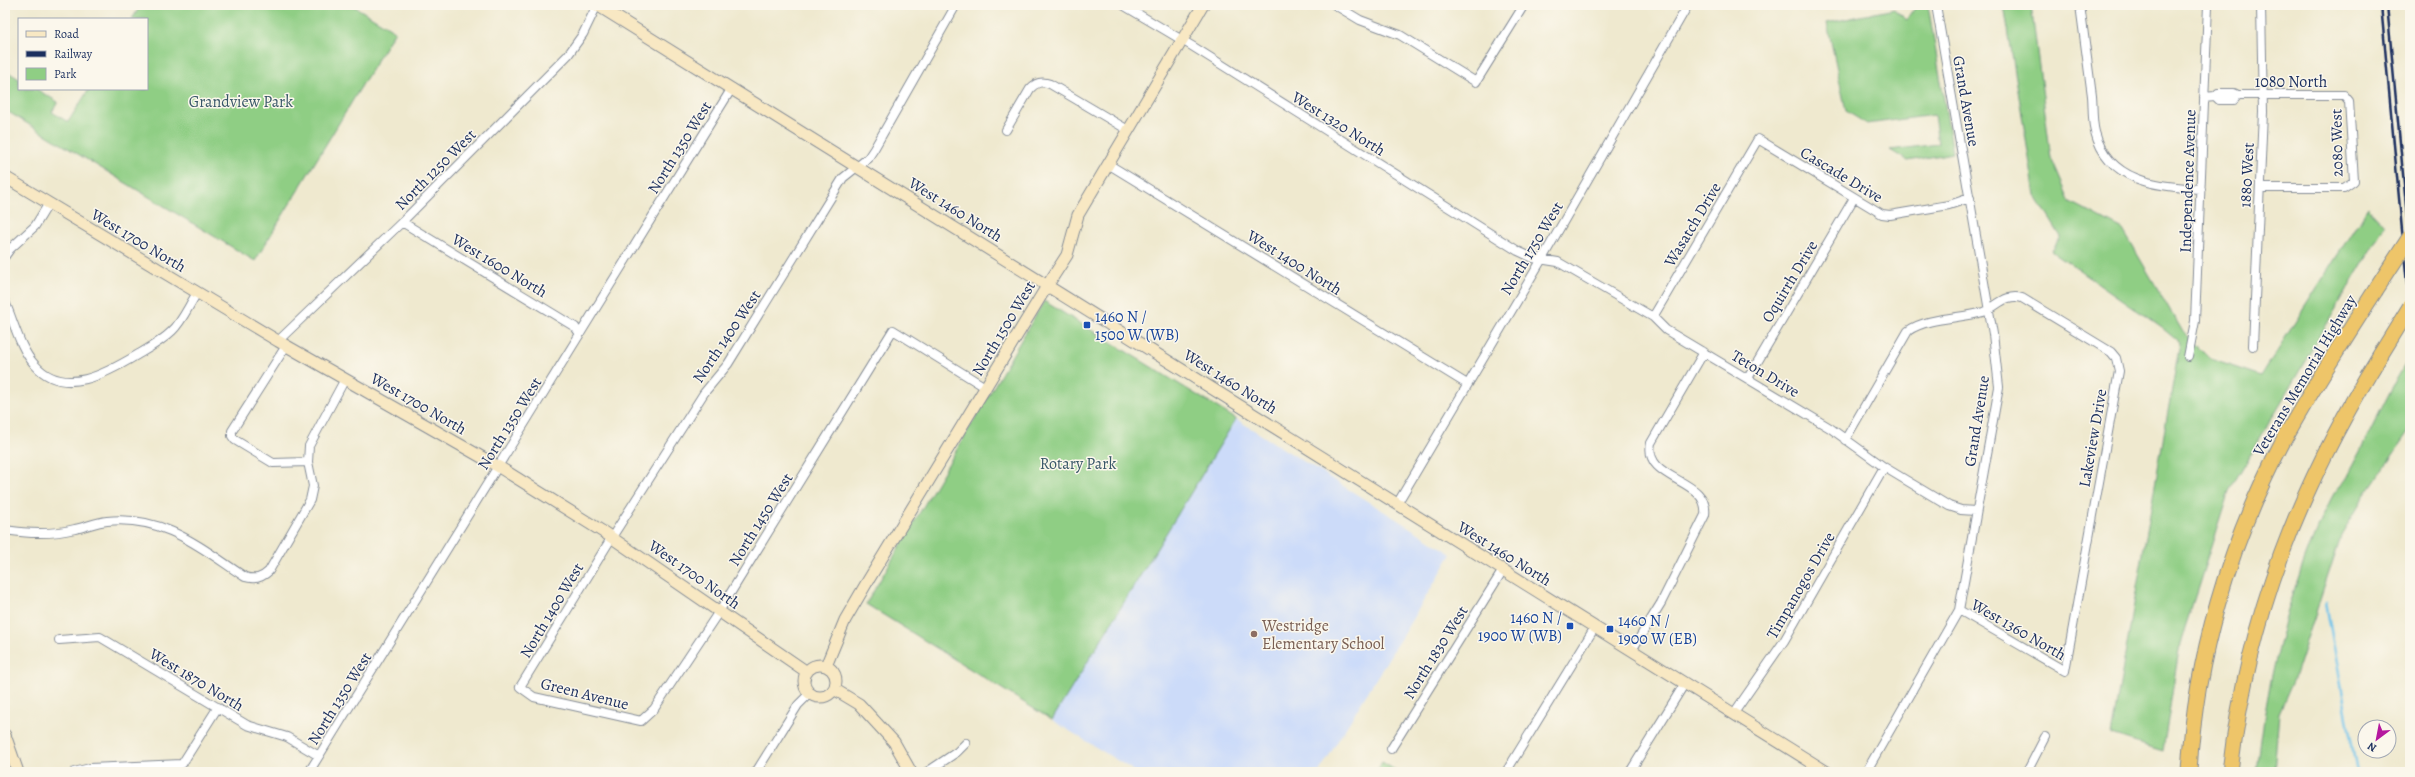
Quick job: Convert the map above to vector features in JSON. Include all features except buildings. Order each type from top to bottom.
[{"type":"highway","name":"Veterans Memorial Highway","points":[[2188,772],[2194,721],[2205,656],[2224,583],[2244,526],[2264,479],[2292,424],[2410,237]]},
{"type":"highway","points":[[2230,772],[2245,676],[2263,606],[2284,545],[2323,455],[2410,307]]},
{"type":"street","name":"West 1460 North","points":[[597,5],[1827,772]]},
{"type":"street","name":"North 1250 West","points":[[308,462],[273,462],[235,440],[232,436],[282,343],[568,55],[583,34],[597,5]]},
{"type":"street","name":"North 1400 West","points":[[520,687],[612,537],[704,393],[728,364],[843,178],[856,166],[868,158],[874,149],[956,5]]},
{"type":"street","name":"West 1320 North","points":[[1123,5],[1182,40],[1518,251],[1533,258],[1542,259]]},
{"type":"street","name":"North 1500 West","points":[[826,666],[845,620],[1067,255],[1078,215],[1203,5]]},
{"type":"street","points":[[1335,5],[1360,20],[1400,35],[1476,82],[1524,5]]},
{"type":"street","name":"North 1750 West","points":[[1397,504],[1542,259],[1688,5]]},
{"type":"street","name":"Grand Avenue","points":[[1866,772],[1959,610],[1975,511],[1999,387],[1970,198],[1936,5]]},
{"type":"street","points":[[2080,5],[2095,132],[2104,153],[2120,169],[2138,180],[2158,186],[2201,189]]},
{"type":"street","name":"Independence Avenue","points":[[2188,357],[2195,321],[2208,5]]},
{"type":"street","name":"1880 West","points":[[2253,346],[2263,96],[2261,5]]},
{"type":"street","points":[[1006,130],[1030,89],[1034,84],[1040,82],[1050,84],[1128,130]]},
{"type":"street","name":"North 1350 West","points":[[309,772],[732,88]]},
{"type":"street","name":"1080 North","points":[[2204,98],[2215,96],[2218,92],[2234,92],[2238,95],[2263,96],[2344,95]]},
{"type":"street","name":"2080 West","points":[[2260,188],[2344,188],[2354,181],[2349,101],[2344,95]]},
{"type":"street","name":"Cascade Drive","points":[[1755,144],[1758,139],[1854,198],[1886,215],[1949,205],[1970,198]]},
{"type":"street","name":"Wasatch Drive","points":[[1653,317],[1755,144]]},
{"type":"street","name":"West 1400 North","points":[[1108,164],[1467,384]]},
{"type":"street","name":"West 1700 North","points":[[5,177],[282,343],[499,467],[612,537],[720,610],[807,672]]},
{"type":"street","name":"Oquirrh Drive","points":[[1748,378],[1854,198]]},
{"type":"street","points":[[5,256],[10,249],[35,226],[49,203]]},
{"type":"street","name":"West 1600 North","points":[[402,222],[575,327],[580,334]]},
{"type":"street","name":"Teton Drive","points":[[1542,259],[1558,262],[1653,317],[1666,330],[1748,378],[1845,440],[1884,467],[1948,506],[1961,510],[1975,511]]},
{"type":"street","points":[[5,302],[28,356],[35,366],[49,376],[65,382],[82,381],[114,369],[158,342],[173,331],[197,293]]},
{"type":"street","name":"Lakeview Drive","points":[[1845,440],[1908,331],[1923,324],[1965,317],[1988,310],[2008,297],[2022,298],[2111,352],[2116,358],[2119,367],[2065,671]]},
{"type":"street","name":"North 1450 West","points":[[646,719],[720,610],[893,330],[985,388]]},
{"type":"street","points":[[1632,650],[1661,603],[1706,515],[1706,503],[1699,494],[1656,466],[1651,457],[1651,443],[1704,352]]},
{"type":"street","points":[[5,530],[40,534],[59,533],[106,521],[139,521],[178,533],[245,577],[253,579],[261,577],[270,572],[310,500],[313,486],[308,462],[313,436],[345,379]]},
{"type":"street","name":"Timpanogos Drive","points":[[1734,713],[1784,641],[1884,467]]},
{"type":"street","name":"North 1830 West","points":[[1391,749],[1502,570]]},
{"type":"street","name":"West 1360 North","points":[[1959,610],[2065,671]]},
{"type":"street","points":[[1506,772],[1595,627]]},
{"type":"street","name":"West 1870 North","points":[[59,640],[100,637],[247,724],[286,737],[319,756]]},
{"type":"street","points":[[815,666],[826,666],[831,668],[836,678],[834,689],[826,696],[815,696],[810,693],[804,683],[807,672],[815,666]]},
{"type":"street","points":[[1630,772],[1685,683]]},
{"type":"street","name":"Green Avenue","points":[[520,687],[534,697],[641,721],[646,719]]},
{"type":"street","points":[[834,689],[859,704],[894,742],[911,772]]},
{"type":"street","points":[[756,772],[798,705],[810,693]]},
{"type":"street","points":[[74,772],[182,764],[218,708]]},
{"type":"street","points":[[5,735],[18,772]]},
{"type":"street","points":[[2027,772],[2045,737]]},
{"type":"street","points":[[927,772],[958,752],[966,743]]},
{"type":"shaded area","name":"Westridge Elementary School","points":[[1236,419],[1452,554],[1319,772],[1136,772],[1052,720]]},
{"type":"green space","name":"Grandview Park","points":[[141,5],[154,9],[157,5],[352,5],[395,31],[255,261],[5,110],[5,70],[18,78],[18,90],[38,90],[58,102],[52,112],[68,122],[88,90],[148,90],[148,18],[133,18]]},
{"type":"green space","points":[[1917,5],[1928,5],[1953,153],[1908,161],[1890,150],[1938,144],[1934,115],[1867,124],[1846,111],[1827,23],[1894,9],[1907,20]]},
{"type":"green space","points":[[2004,5],[2031,5],[2051,158],[2070,202],[2123,230],[2183,332],[2210,359],[2261,376],[2368,207],[2385,225],[2229,491],[2180,643],[2163,751],[2111,735],[2180,343],[2161,327],[2052,251],[2061,237],[2035,195]]},
{"type":"green space","name":"Rotary Park","points":[[1044,301],[1236,419],[1052,720],[866,604]]},
{"type":"green space","points":[[2407,361],[2410,387],[2410,430],[2364,497],[2341,536],[2294,679],[2279,713],[2274,772],[2257,772],[2261,737],[2274,667],[2282,632],[2303,564],[2332,496],[2344,482]]},
{"type":"green space","points":[[1382,762],[1398,772],[1376,772]]},
{"type":"waterway","points":[[2326,603],[2357,772]]},
{"type":"railway","points":[[2381,5],[2410,316]]},
{"type":"railway","points":[[2387,5],[2410,248]]},
{"type":"place","name":"1460 N / 1500 W (WB)","points":[[1087,325]]},
{"type":"place","name":"1460 N / 1900 W (WB)","points":[[1570,626]]},
{"type":"place","name":"1460 N / 1900 W (EB)","points":[[1610,629]]},
{"type":"place","name":"Westridge Elementary School","points":[[1254,634]]}]
